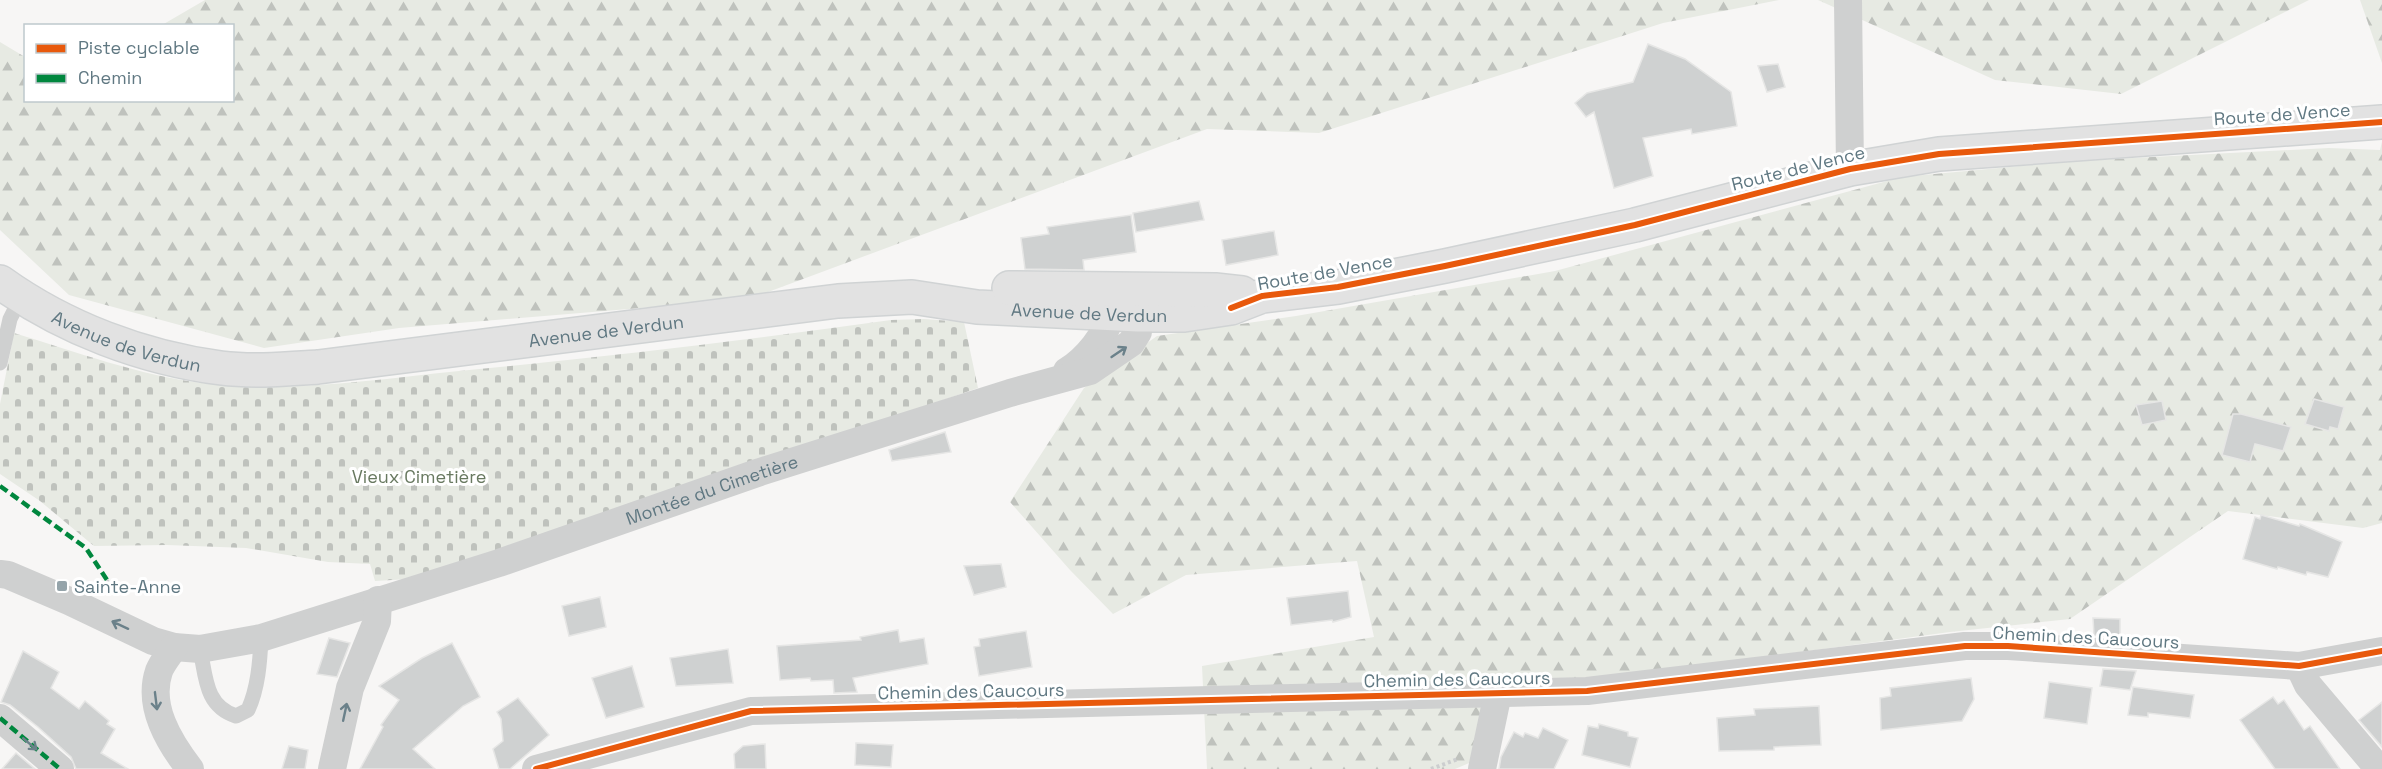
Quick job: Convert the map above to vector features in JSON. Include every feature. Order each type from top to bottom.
[{"type":"main road","name":"Route de Vence","points":[[912,297],[971,289],[1061,287],[1223,299],[1338,287],[1613,230],[1850,170],[1940,154],[2382,122]]},
{"type":"main road","name":"Avenue de Verdun","points":[[10,289],[70,325],[137,348],[183,361],[222,368],[273,370],[318,368],[837,301],[912,297],[977,308],[1184,315],[1223,299]]},
{"type":"street","points":[[1848,0],[1850,170]]},
{"type":"street","name":"Route de Vence","points":[[1061,287],[1110,301],[1125,312]]},
{"type":"street","name":"Montée du Cimetière","points":[[187,648],[261,638],[499,563],[760,472],[1047,383],[1077,366],[1109,325],[1125,312]]},
{"type":"street","points":[[0,574],[8,575],[69,601],[153,641],[187,648]]},
{"type":"street","points":[[332,769],[350,688],[377,621],[378,600]]},
{"type":"street","name":"Chemin des Caucours","points":[[536,769],[751,711],[1587,691],[1965,646],[2008,646],[2300,666],[2382,651]]},
{"type":"street","points":[[187,648],[159,668],[154,687],[156,709],[177,752],[190,769]]},
{"type":"street","points":[[2300,666],[2308,685],[2379,769]]},
{"type":"street","points":[[1482,769],[1498,693]]},
{"type":"street","points":[[0,718],[60,769]]},
{"type":"lane","points":[[0,363],[10,319],[10,289]]},
{"type":"lane","points":[[187,648],[209,695],[224,712],[236,716],[248,710],[254,699],[261,638]]},
{"type":"green space","points":[[205,0],[1779,0],[1663,23],[1319,133],[1207,129],[749,299],[399,328],[264,348],[69,295],[0,230],[0,42],[24,56],[24,102],[234,102],[234,24],[164,24]]},
{"type":"green space","points":[[1818,0],[2309,0],[2121,94],[1995,80]]},
{"type":"green space","points":[[2360,0],[2382,0],[2382,63]]},
{"type":"green space","points":[[2382,142],[2382,523],[2363,528],[2228,511],[2070,619],[1950,632],[1509,691],[1488,755],[1455,769],[1207,769],[1202,666],[1374,637],[1357,561],[1186,575],[1113,614],[1070,570],[1010,502],[1084,388],[1157,336],[1296,316],[1555,271],[1902,177],[2075,161],[2329,148],[2380,150]]},
{"type":"green space","name":"Vieux Cimetière","points":[[924,319],[964,322],[978,388],[426,578],[375,581],[370,564],[328,562],[246,548],[167,545],[94,546],[40,501],[0,474],[0,404],[14,333],[155,375],[202,383],[267,387],[362,381],[567,360],[891,320]]},
{"type":"building","points":[[1648,44],[1685,59],[1731,92],[1737,126],[1692,134],[1691,129],[1643,138],[1653,176],[1614,188],[1594,112],[1586,117],[1575,103],[1587,93],[1633,82]]},
{"type":"building","points":[[1778,64],[1785,87],[1767,92],[1758,66]]},
{"type":"building","points":[[1199,201],[1204,220],[1136,232],[1133,213]]},
{"type":"building","points":[[1131,215],[1136,252],[1083,260],[1084,270],[1025,269],[1021,238],[1049,234],[1047,227]]},
{"type":"building","points":[[1274,231],[1278,255],[1226,265],[1222,240]]},
{"type":"building","points":[[2314,399],[2344,407],[2338,429],[2330,427],[2329,431],[2305,424]]},
{"type":"building","points":[[2162,401],[2166,420],[2142,425],[2136,405]]},
{"type":"building","points":[[2233,414],[2291,427],[2283,451],[2255,444],[2250,462],[2222,455]]},
{"type":"building","points":[[945,432],[951,452],[892,461],[889,450]]},
{"type":"building","points":[[2261,515],[2299,526],[2300,524],[2342,542],[2328,577],[2307,572],[2306,575],[2278,567],[2277,569],[2243,559],[2255,517],[2260,519]]},
{"type":"building","points":[[1001,564],[1006,587],[974,595],[964,566]]},
{"type":"building","points":[[1348,591],[1351,617],[1333,622],[1332,620],[1291,625],[1287,598]]},
{"type":"building","points":[[600,597],[606,627],[569,636],[562,606]]},
{"type":"building","points":[[2093,618],[2120,619],[2120,637],[2094,635]]},
{"type":"building","points":[[898,630],[900,642],[924,638],[928,664],[853,678],[857,692],[834,693],[833,680],[811,681],[810,678],[780,680],[777,646],[861,640],[860,637]]},
{"type":"building","points":[[1026,631],[1032,667],[979,676],[974,647],[980,646],[979,639]]},
{"type":"building","points":[[329,638],[350,643],[337,677],[317,674]]},
{"type":"building","points":[[452,643],[480,697],[463,706],[413,749],[435,769],[360,769],[383,727],[381,725],[399,700],[379,686],[422,658]]},
{"type":"building","points":[[728,649],[733,683],[676,686],[670,658]]},
{"type":"building","points":[[23,651],[59,672],[51,688],[79,709],[85,701],[109,721],[107,724],[115,729],[101,753],[128,769],[76,769],[71,757],[38,727],[10,705],[1,702]]},
{"type":"building","points":[[632,666],[644,707],[606,718],[592,678]]},
{"type":"building","points":[[2103,669],[2136,671],[2130,690],[2100,686]]},
{"type":"building","points":[[1971,678],[1974,699],[1962,721],[1881,730],[1880,698],[1891,696],[1890,688]]},
{"type":"building","points":[[2049,682],[2092,688],[2087,724],[2044,718]]},
{"type":"building","points":[[2133,687],[2194,695],[2190,718],[2148,713],[2148,717],[2128,715]]},
{"type":"building","points":[[2273,697],[2278,704],[2284,700],[2304,730],[2310,726],[2340,769],[2275,769],[2240,720]]},
{"type":"building","points":[[518,698],[549,735],[510,769],[499,769],[493,749],[503,741],[501,719],[497,712]]},
{"type":"building","points":[[2382,702],[2382,747],[2359,720]]},
{"type":"building","points":[[1819,706],[1821,745],[1774,747],[1774,750],[1719,751],[1717,718],[1755,715],[1754,709]]},
{"type":"building","points":[[1599,724],[1628,732],[1628,736],[1638,738],[1630,767],[1582,755],[1588,726],[1598,728]]},
{"type":"building","points":[[1543,728],[1568,740],[1554,769],[1499,769],[1501,757],[1514,732],[1523,737],[1525,733],[1538,738]]},
{"type":"building","points":[[856,743],[893,745],[891,767],[855,765]]},
{"type":"building","points":[[765,744],[766,769],[735,769],[734,754],[743,746]]},
{"type":"building","points":[[289,746],[308,750],[305,769],[282,769]]},
{"type":"building","points":[[16,753],[35,769],[2,769]]},
{"type":"marked path","points":[[0,486],[86,548],[107,580]]},
{"type":"marked path","points":[[0,718],[60,769]]},
{"type":"cycle path","points":[[1231,308],[1262,296],[1338,287],[1445,266],[1635,225],[1850,169],[1939,154],[2382,122]]},
{"type":"cycle path","points":[[536,769],[751,711],[1587,691],[1965,646],[2008,646],[2299,666],[2382,651]]},
{"type":"place","name":"Sainte-Anne","points":[[62,586]]}]
